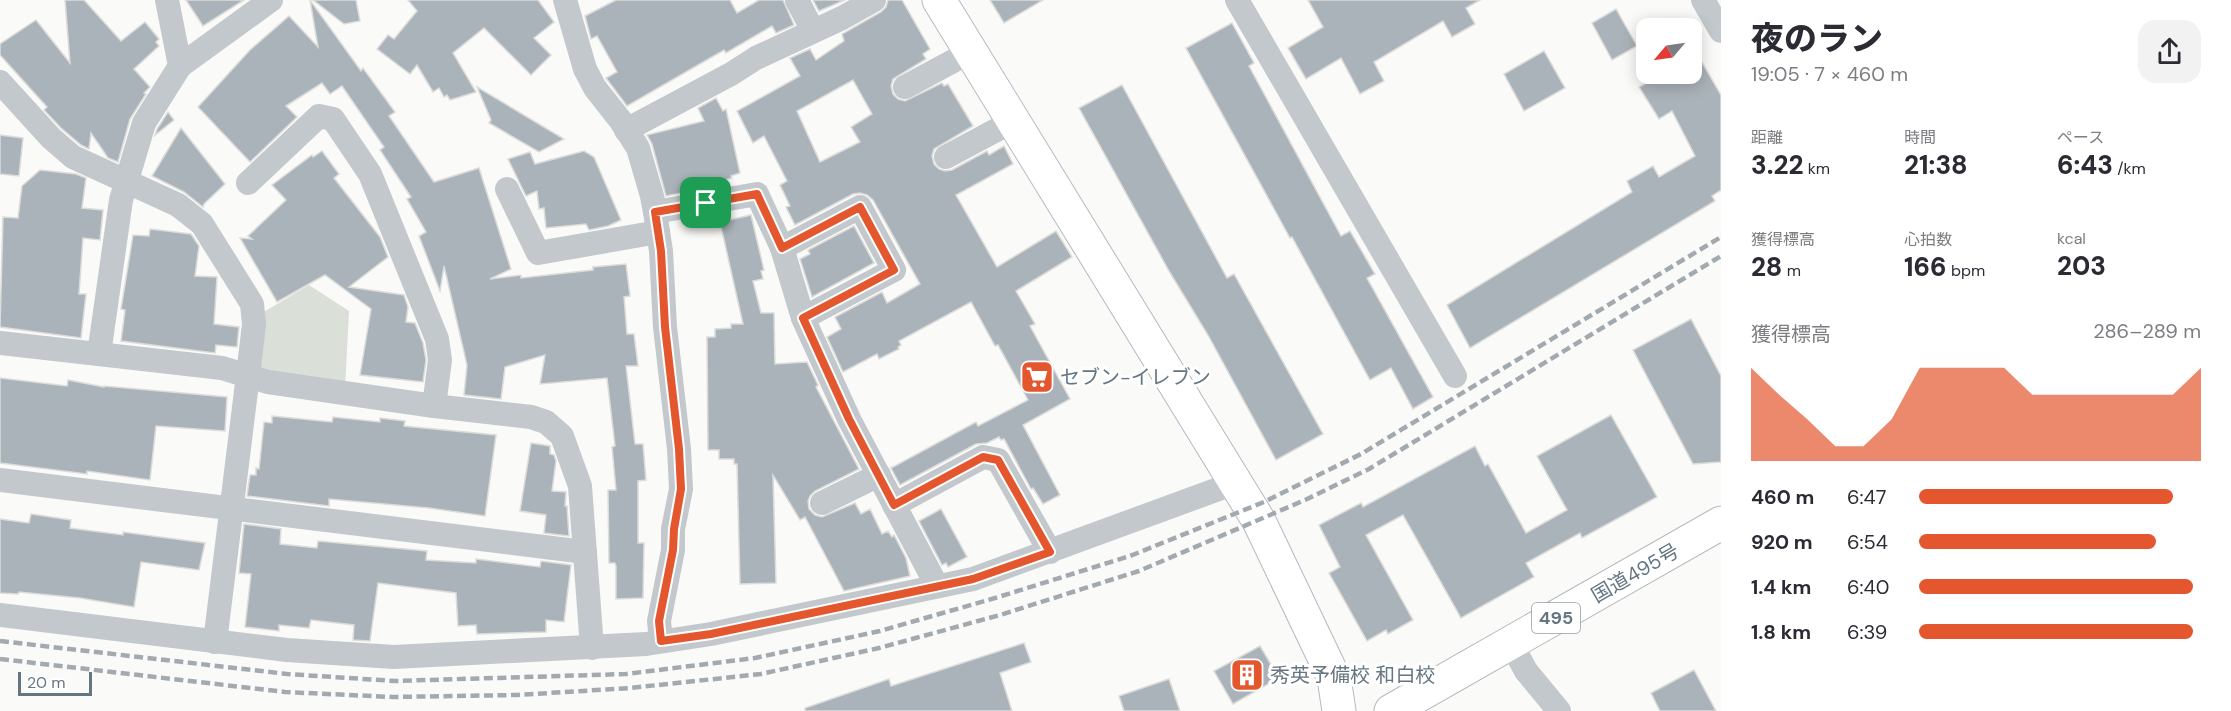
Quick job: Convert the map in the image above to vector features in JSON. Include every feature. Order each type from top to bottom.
[{"type":"main road","points":[[939,0],[1259,521],[1334,678],[1339,711]]},
{"type":"main road","name":"国道495号","points":[[1391,711],[1721,524]]},
{"type":"street","points":[[168,0],[180,66]]},
{"type":"street","points":[[99,354],[121,200],[144,123],[180,66],[271,0]]},
{"type":"street","points":[[565,0],[585,69],[595,88],[638,148],[652,196],[656,222],[681,489],[673,550],[659,621],[661,641]]},
{"type":"street","points":[[797,0],[813,31]]},
{"type":"street","points":[[626,130],[731,75],[756,58],[842,18],[874,0]]},
{"type":"street","points":[[1237,0],[1455,376]]},
{"type":"street","points":[[1703,0],[1721,31]]},
{"type":"street","points":[[905,87],[970,52]]},
{"type":"street","points":[[0,82],[51,138],[73,157],[178,205],[202,224],[252,304],[254,324],[215,642]]},
{"type":"street","points":[[248,183],[319,116],[333,119],[370,174],[437,339],[440,360],[434,406]]},
{"type":"street","points":[[946,157],[1013,121]]},
{"type":"street","points":[[507,189],[538,253],[757,194],[782,248],[803,318],[849,419],[937,586]]},
{"type":"street","points":[[782,248],[860,207],[894,270],[803,318]]},
{"type":"street","points":[[0,343],[222,368],[268,382],[434,406],[531,417],[546,422],[562,436],[580,486],[592,648]]},
{"type":"street","points":[[894,505],[983,457],[998,460],[1050,552]]},
{"type":"street","points":[[822,502],[879,475]]},
{"type":"street","points":[[0,480],[585,552]]},
{"type":"street","points":[[0,615],[287,650],[394,657],[646,644],[711,634],[973,579],[1235,483]]},
{"type":"street","points":[[1511,643],[1526,671],[1558,711]]},
{"type":"shaded area","points":[[309,285],[349,311],[345,388],[257,374],[262,313]]},
{"type":"building","points":[[65,0],[84,0],[121,41],[145,22],[159,39],[156,42],[159,46],[134,69],[150,87],[144,93],[146,94],[130,119],[118,162],[108,158],[91,133],[89,149],[61,128],[44,110],[47,107],[0,55],[0,44],[36,20],[70,63]]},
{"type":"building","points":[[186,0],[244,0],[203,26]]},
{"type":"building","points":[[310,0],[361,71],[363,68],[395,112],[389,116],[434,182],[479,168],[511,269],[490,279],[521,275],[521,278],[626,264],[630,296],[624,297],[627,334],[634,334],[638,366],[626,366],[635,444],[643,444],[646,480],[638,481],[638,543],[644,543],[643,598],[616,599],[616,566],[615,563],[609,563],[608,490],[616,490],[612,447],[615,446],[607,378],[540,384],[545,355],[505,367],[501,399],[464,395],[467,365],[444,266],[440,291],[419,236],[426,232],[407,199],[411,197],[380,150],[384,147],[342,86],[330,94],[322,83],[286,106],[297,117],[250,162],[198,107],[250,50],[289,16],[318,47]]},
{"type":"building","points":[[313,0],[356,0],[360,21],[344,24]]},
{"type":"building","points":[[408,0],[538,0],[554,22],[534,38],[551,55],[531,75],[484,28],[453,53],[476,92],[450,100],[447,95],[444,97],[439,88],[433,92],[417,65],[410,74],[377,49],[388,35],[394,39],[417,11]]},
{"type":"building","points":[[616,0],[730,0],[737,13],[759,0],[783,0],[794,25],[776,33],[772,26],[726,53],[724,50],[627,106],[606,78],[617,72],[597,36],[591,39],[585,16]]},
{"type":"building","points":[[813,0],[845,0],[819,11]]},
{"type":"building","points":[[888,0],[902,0],[930,49],[923,54],[926,59],[893,79],[891,86],[893,94],[905,101],[942,83],[944,86],[948,84],[973,126],[934,149],[932,156],[934,164],[945,171],[952,170],[987,151],[989,155],[1004,146],[1013,164],[956,195],[997,267],[1056,231],[1072,257],[1016,291],[1035,324],[1030,326],[1070,399],[1023,425],[1060,495],[1043,504],[1033,488],[1031,489],[1004,439],[1001,440],[999,437],[987,443],[976,444],[900,485],[891,468],[976,422],[978,426],[1028,400],[971,302],[899,341],[901,345],[899,349],[879,359],[877,354],[843,372],[827,337],[841,329],[835,317],[882,292],[887,303],[920,284],[873,200],[867,195],[853,194],[795,225],[786,207],[790,206],[780,185],[787,181],[764,136],[753,143],[737,111],[800,76],[790,58],[810,49],[816,60],[844,41],[842,34],[886,7]],"holes":[[[853,80],[872,114],[851,127],[860,142],[820,162],[797,111]]]},
{"type":"building","points":[[990,0],[1043,0],[1004,23]]},
{"type":"building","points":[[1308,0],[1480,0],[1466,8],[1475,24],[1452,37],[1443,21],[1374,62],[1384,81],[1360,94],[1341,58],[1306,79],[1288,48],[1323,27]]},
{"type":"building","points":[[1616,9],[1636,47],[1612,60],[1592,23]]},
{"type":"building","points":[[1232,23],[1254,63],[1249,66],[1341,236],[1350,231],[1375,274],[1367,278],[1433,397],[1413,409],[1391,368],[1370,380],[1186,48]]},
{"type":"building","points":[[1544,51],[1565,88],[1524,111],[1504,74]]},
{"type":"building","points":[[1702,62],[1721,95],[1721,190],[1712,196],[1715,201],[1470,348],[1447,305],[1632,192],[1627,181],[1653,166],[1659,177],[1695,156],[1672,111],[1659,119],[1639,87],[1644,84],[1702,84]]},
{"type":"building","points":[[1122,85],[1227,278],[1234,274],[1323,434],[1276,460],[1079,108]]},
{"type":"building","points":[[477,87],[564,139],[539,152],[489,123],[491,120]]},
{"type":"building","points":[[716,98],[723,111],[726,109],[740,173],[731,176],[732,178],[701,187],[702,189],[666,196],[652,144],[647,135],[704,121],[698,108]]},
{"type":"building","points":[[168,112],[174,120],[155,135],[157,129]]},
{"type":"building","points":[[181,128],[225,184],[203,207],[184,192],[152,176]]},
{"type":"building","points":[[0,135],[23,138],[19,176],[0,174]]},
{"type":"building","points":[[322,151],[339,174],[334,178],[380,237],[388,257],[349,287],[404,295],[408,307],[406,322],[415,323],[423,343],[426,360],[423,382],[360,375],[371,309],[325,275],[277,302],[240,238],[252,239],[248,236],[286,200],[272,185],[312,155],[313,157]]},
{"type":"building","points":[[584,151],[594,157],[621,220],[608,226],[589,230],[586,224],[546,228],[544,208],[539,209],[537,191],[526,196],[508,159],[530,152],[535,164]]},
{"type":"building","points":[[40,170],[76,174],[86,178],[82,208],[103,210],[100,240],[83,238],[79,294],[86,294],[81,338],[0,327],[3,217],[18,218],[22,186]]},
{"type":"building","points":[[751,215],[764,270],[761,271],[763,279],[753,281],[761,313],[774,313],[775,364],[807,362],[818,385],[816,387],[859,469],[815,491],[808,501],[809,509],[815,515],[822,517],[855,503],[861,514],[870,509],[882,534],[888,531],[892,537],[894,535],[906,558],[910,576],[844,591],[805,517],[800,520],[773,475],[776,583],[740,584],[737,464],[734,464],[734,459],[719,459],[719,450],[708,450],[707,337],[715,337],[715,329],[731,328],[731,324],[743,324],[720,222]]},
{"type":"building","points":[[854,226],[874,263],[812,297],[800,259],[810,254],[808,250]]},
{"type":"building","points":[[150,229],[191,234],[199,246],[195,276],[217,277],[214,324],[239,327],[237,347],[216,345],[215,353],[121,341],[125,310],[121,309],[133,235],[149,236]]},
{"type":"building","points":[[1691,319],[1721,376],[1721,462],[1693,464],[1633,350]]},
{"type":"building","points":[[0,378],[67,386],[68,380],[104,387],[227,397],[225,431],[156,426],[150,480],[87,471],[87,474],[0,463]]},
{"type":"building","points":[[1611,415],[1657,497],[1582,538],[1580,533],[1526,563],[1534,577],[1461,618],[1403,515],[1366,535],[1413,620],[1388,634],[1386,630],[1367,641],[1329,573],[1340,567],[1319,525],[1361,503],[1363,507],[1475,446],[1485,466],[1488,464],[1526,533],[1567,510],[1537,456]]},
{"type":"building","points":[[272,416],[332,422],[333,417],[380,422],[380,418],[405,421],[404,426],[496,435],[485,516],[429,508],[329,499],[329,506],[247,496],[250,475],[256,475],[256,468],[259,469],[264,422],[272,423]]},
{"type":"building","points":[[531,443],[550,446],[550,454],[554,455],[556,461],[552,491],[566,492],[565,506],[567,506],[569,536],[544,533],[546,515],[520,511]]},
{"type":"building","points":[[941,509],[967,557],[948,567],[946,563],[942,565],[919,521]]},
{"type":"building","points":[[31,514],[71,520],[70,528],[123,535],[123,532],[205,543],[199,570],[141,562],[134,607],[80,598],[19,592],[18,594],[0,593],[0,519],[29,523]]},
{"type":"building","points":[[244,524],[281,529],[280,544],[317,548],[318,541],[427,551],[426,560],[476,563],[476,559],[540,567],[541,561],[571,565],[564,622],[546,620],[546,632],[477,634],[476,625],[458,626],[456,593],[378,583],[370,641],[353,640],[354,625],[311,620],[309,628],[279,625],[279,631],[245,627],[251,574],[239,573]]},
{"type":"building","points":[[1024,643],[1031,662],[1000,673],[1012,711],[805,711],[805,708],[889,679],[891,686]]},
{"type":"building","name":"秀英予備校 和白校","points":[[1260,646],[1279,678],[1233,704],[1214,671]]},
{"type":"building","points":[[1694,670],[1716,711],[1660,711],[1651,693]]},
{"type":"building","points":[[1169,679],[1180,711],[1124,711],[1119,696]]},
{"type":"railway","points":[[0,641],[287,674],[395,681],[626,674],[755,658],[880,631],[1130,556],[1264,502],[1361,454],[1721,237]]},
{"type":"railway","points":[[0,659],[285,692],[393,697],[517,695],[630,688],[761,674],[879,648],[1000,615],[1139,571],[1305,500],[1369,469],[1721,256]]},
{"type":"place","name":"セブン-イレブン","points":[[1037,377]]},
{"type":"place","name":"秀英予備校 和白校","points":[[1247,675]]},
{"type":"route","points":[[757,194],[782,248],[860,207],[894,270],[803,318],[849,419],[894,505],[983,457],[998,460],[1050,552],[973,579],[711,634],[661,641],[659,621],[673,550],[681,489],[679,449],[665,327],[661,251],[655,212],[706,203],[757,194]]}]
